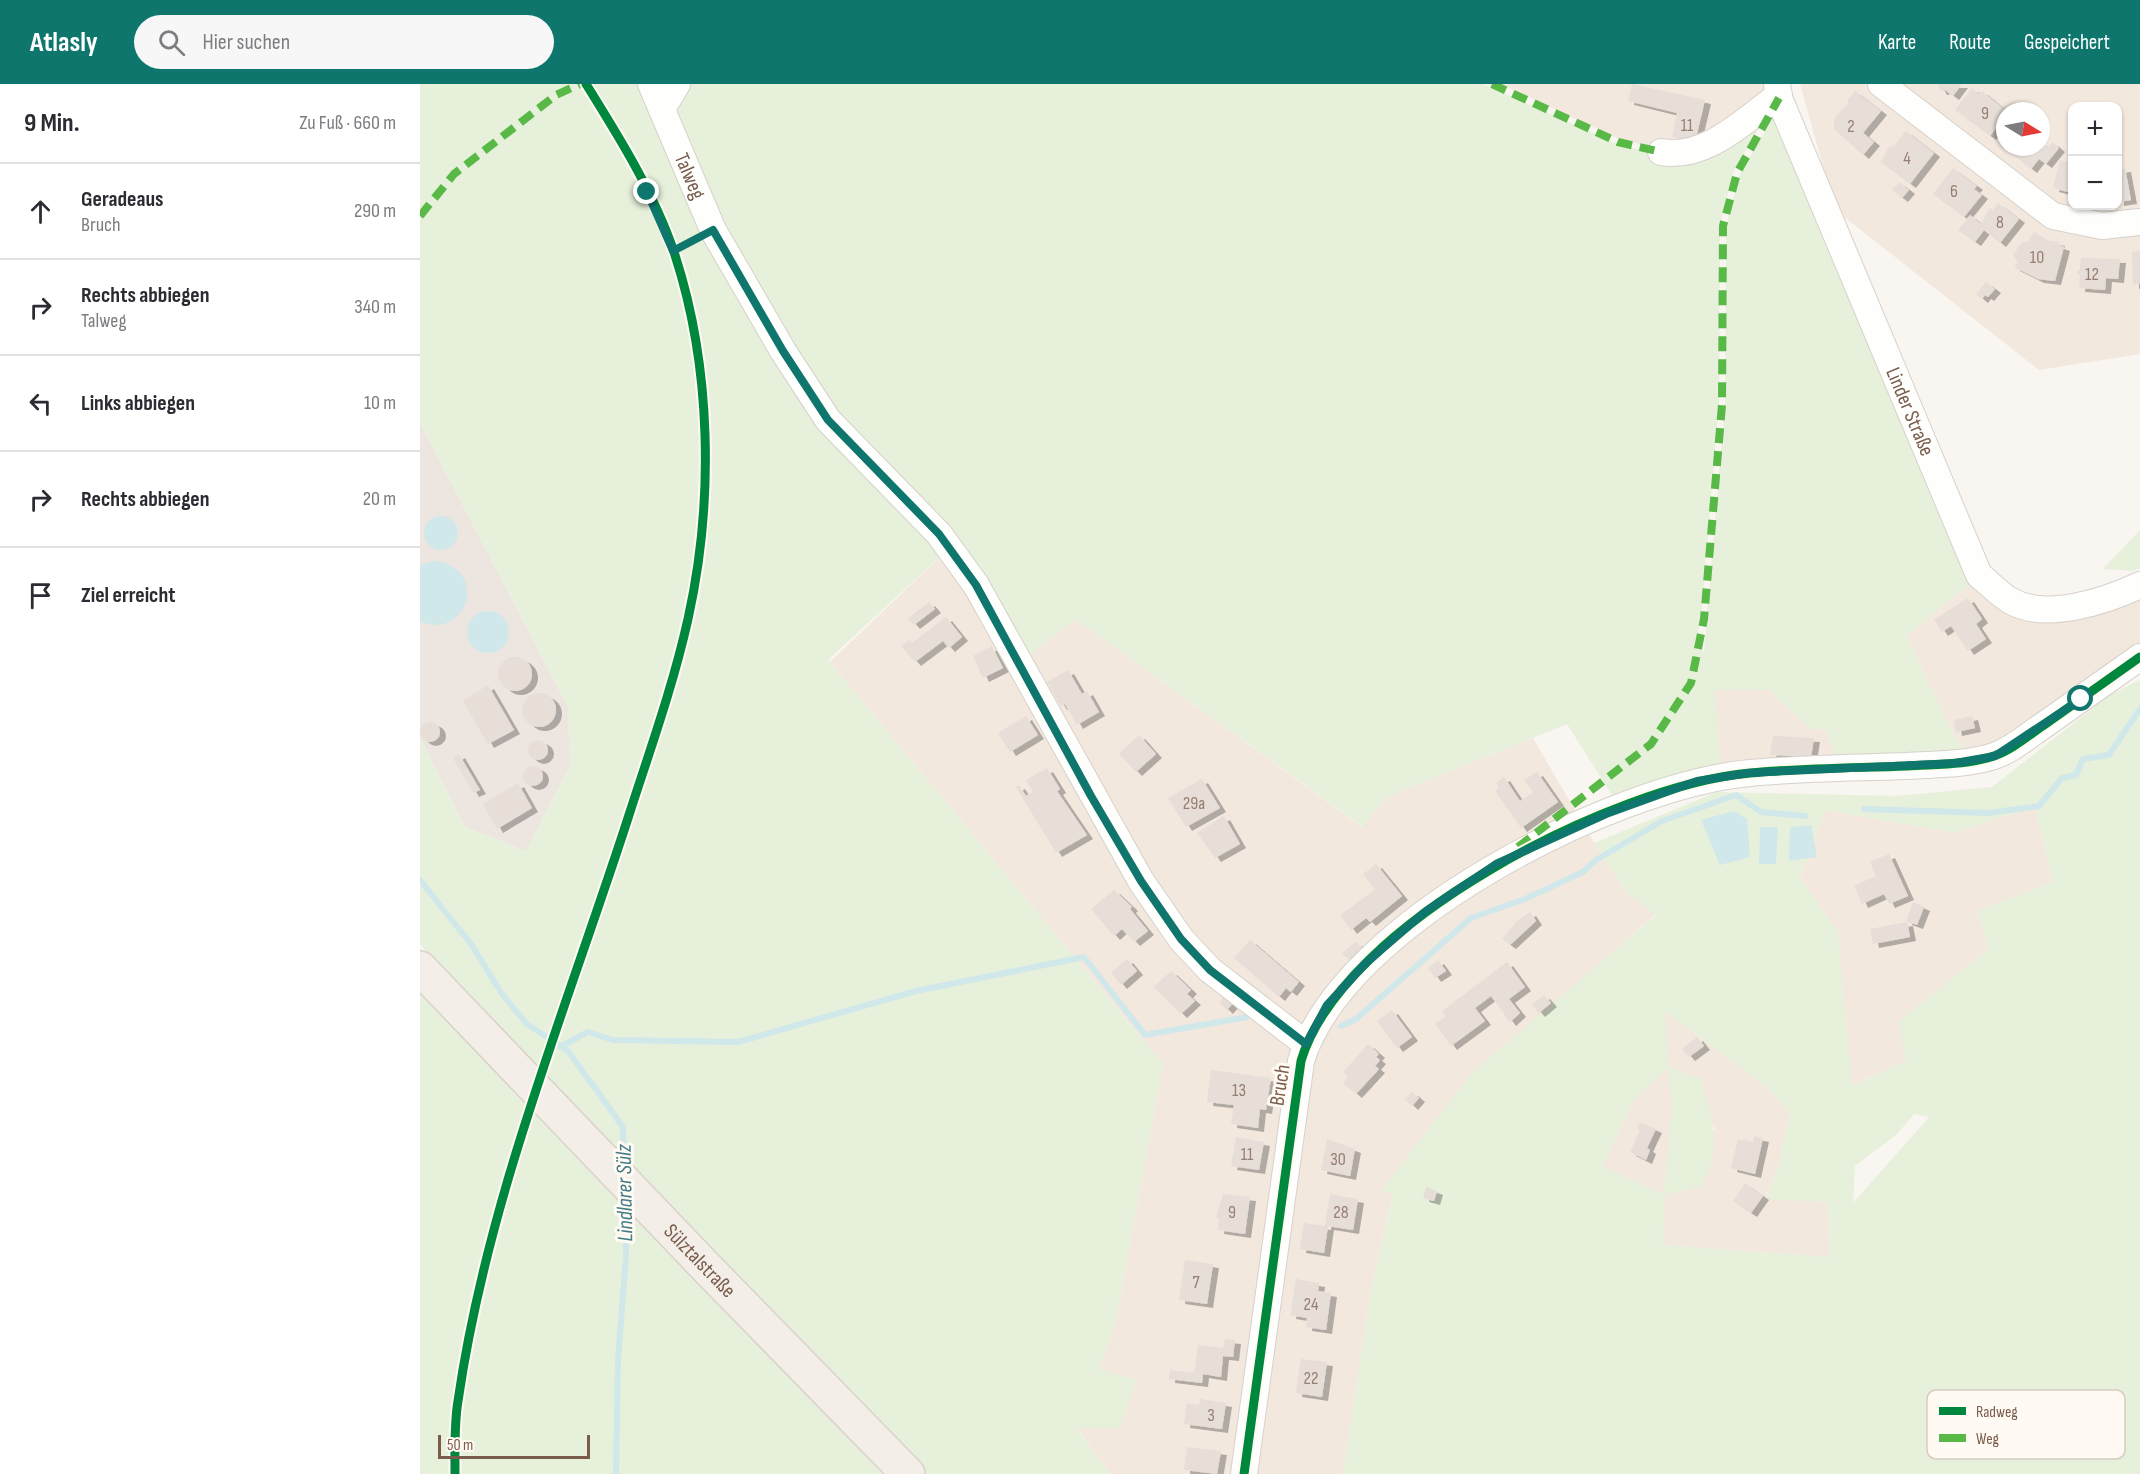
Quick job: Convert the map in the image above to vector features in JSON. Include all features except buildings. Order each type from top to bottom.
[{"type":"main road","name":"Sülztalstraße","points":[[420,968],[610,1168],[908,1474]]},
{"type":"street","name":"Talweg","points":[[651,84],[713,230],[783,351],[828,420],[939,534],[976,585],[1091,796],[1154,901],[1181,939],[1210,970],[1306,1044]]},
{"type":"street","points":[[662,109],[677,84]]},
{"type":"street","points":[[1881,84],[2053,216],[2102,226],[2140,222]]},
{"type":"street","points":[[1661,152],[1674,154],[1713,143],[1778,90]]},
{"type":"street","name":"Linder Straße","points":[[1778,90],[1979,575],[2012,602],[2046,610],[2112,598],[2140,585]]},
{"type":"street","name":"Bruch","points":[[1244,1474],[1301,1061],[1306,1044],[1327,1005],[1366,963],[1426,911],[1496,864],[1606,814],[1697,781],[1749,773],[1955,763],[1995,756],[2140,657]]},
{"type":"shaded area","points":[[1500,84],[1771,84],[1774,96],[1674,152],[1619,139]]},
{"type":"shaded area","points":[[1800,84],[1871,84],[2033,211],[2140,233],[2140,354],[2039,370],[1843,216],[1825,173]]},
{"type":"shaded area","points":[[1898,84],[2140,84],[2140,216],[2066,211]]},
{"type":"shaded area","points":[[420,423],[568,707],[570,765],[526,851],[465,827],[420,738]]},
{"type":"shaded area","points":[[943,554],[1029,656],[1076,619],[1362,827],[1386,797],[1533,738],[1594,843],[1627,893],[1656,914],[1566,994],[1382,1191],[1393,1193],[1371,1291],[1343,1474],[1110,1474],[1076,1427],[1137,1381],[1099,1369],[1115,1324],[1163,1064],[830,662]]},
{"type":"shaded area","points":[[1976,579],[2010,608],[2140,591],[2140,653],[1982,763],[1956,739],[1906,636]]},
{"type":"shaded area","points":[[1714,690],[1769,690],[1809,728],[1825,730],[1846,777],[1721,781]]},
{"type":"shaded area","points":[[2035,806],[2053,882],[1978,911],[1989,949],[1900,1021],[1906,1061],[1851,1086],[1838,933],[1800,878],[1825,810],[1955,833]]},
{"type":"shaded area","points":[[1664,1011],[1768,1088],[1790,1113],[1778,1169],[1765,1198],[1828,1202],[1829,1257],[1662,1245],[1602,1167],[1633,1101],[1668,1067]],"holes":[[[1669,1067],[1715,1129],[1665,1194],[1672,1107]]]},
{"type":"green space","points":[[420,84],[1483,84],[1617,144],[1672,158],[1773,105],[1734,170],[1720,224],[1719,404],[1701,618],[1695,649],[1704,651],[1725,406],[1726,226],[1740,174],[1779,107],[1976,579],[1906,636],[1956,739],[1982,763],[1846,777],[1825,730],[1809,728],[1769,690],[1715,690],[1721,781],[1622,811],[1567,724],[1386,797],[1363,827],[1076,619],[1029,656],[958,540],[828,660],[1163,1064],[1115,1324],[1099,1369],[1137,1380],[1120,1428],[1076,1428],[1110,1474],[926,1474],[784,1330],[555,1085],[466,1000],[420,944],[420,738],[465,827],[526,851],[570,765],[568,707],[420,423]]},
{"type":"green space","points":[[2140,530],[2140,568],[2133,571],[2103,569]]},
{"type":"green space","points":[[2140,680],[2140,1474],[1343,1474],[1371,1291],[1393,1194],[1381,1191],[1472,1073],[1656,915],[1627,893],[1594,843],[1717,792],[1896,796],[1992,787],[2111,694]],"holes":[[[2035,806],[2053,882],[1978,911],[1989,949],[1899,1021],[1906,1061],[1852,1086],[1838,933],[1800,878],[1825,810],[1955,833]],[[1665,1012],[1768,1088],[1790,1113],[1778,1169],[1765,1199],[1828,1202],[1829,1257],[1663,1245],[1665,1194],[1701,1187],[1708,1173],[1714,1146],[1712,1120],[1701,1079],[1669,1067]],[[1668,1067],[1672,1107],[1664,1194],[1602,1167],[1633,1101]],[[1914,1114],[1929,1117],[1853,1203],[1855,1166],[1896,1135]]]},
{"type":"green space","points":[[420,982],[687,1273],[766,1350],[882,1474],[420,1474]]},
{"type":"water","points":[[441,516],[453,521],[458,533],[453,545],[441,550],[429,545],[424,533],[429,521]]},
{"type":"water","points":[[434,561],[451,566],[462,575],[467,587],[466,600],[461,612],[451,621],[437,625],[420,622],[420,565]]},
{"type":"water","points":[[488,611],[496,612],[503,617],[508,624],[508,640],[503,647],[496,652],[488,653],[480,652],[473,647],[468,640],[467,632],[468,624],[473,617],[480,612]]},
{"type":"water","points":[[1734,811],[1747,819],[1750,857],[1720,865],[1701,820]]},
{"type":"water","points":[[1811,825],[1817,857],[1789,861],[1790,827]]},
{"type":"water","points":[[1760,827],[1778,827],[1776,864],[1759,864]]},
{"type":"waterway","points":[[1864,809],[1988,813],[2039,806],[2062,778],[2076,775],[2083,759],[2109,755],[2140,709]]},
{"type":"waterway","points":[[1341,1026],[1356,1019],[1471,918],[1525,899],[1583,872],[1596,860],[1662,821],[1736,795],[1761,812],[1805,816]]},
{"type":"waterway","name":"Lindlarer Sülz","points":[[420,880],[471,944],[502,994],[527,1024],[568,1051],[623,1127],[624,1165]]},
{"type":"waterway","points":[[560,1047],[588,1032],[613,1040],[738,1042],[916,991],[1084,957],[1145,1035],[1247,1017]]},
{"type":"waterway","name":"Lindlarer Sülz","points":[[616,1474],[618,1359],[626,1257],[625,1199]]},
{"type":"marked path","points":[[420,216],[454,174],[556,95],[580,84]]},
{"type":"marked path","points":[[1492,84],[1618,142],[1661,152]]},
{"type":"marked path","points":[[1518,847],[1651,744],[1691,683],[1704,619],[1722,405],[1723,226],[1737,173],[1779,98]]},
{"type":"cycle path","points":[[455,1474],[455,1428],[458,1401],[471,1326],[488,1252],[531,1105],[668,693],[688,619],[702,528],[705,482],[702,388],[687,296],[666,230],[646,187],[586,84]]},
{"type":"cycle path","points":[[1244,1474],[1301,1061],[1327,1009],[1369,959],[1425,912],[1490,870],[1559,833],[1629,804],[1694,783],[1750,773],[1951,764],[1994,756],[2020,742],[2140,657]]},
{"type":"route","points":[[647,192],[673,251],[713,230],[783,351],[828,420],[939,534],[976,585],[1091,796],[1141,881],[1181,939],[1210,970],[1306,1044],[1327,1005],[1366,963],[1426,911],[1496,864],[1606,814],[1697,781],[1749,773],[1955,763],[1995,756],[2081,699]]}]
